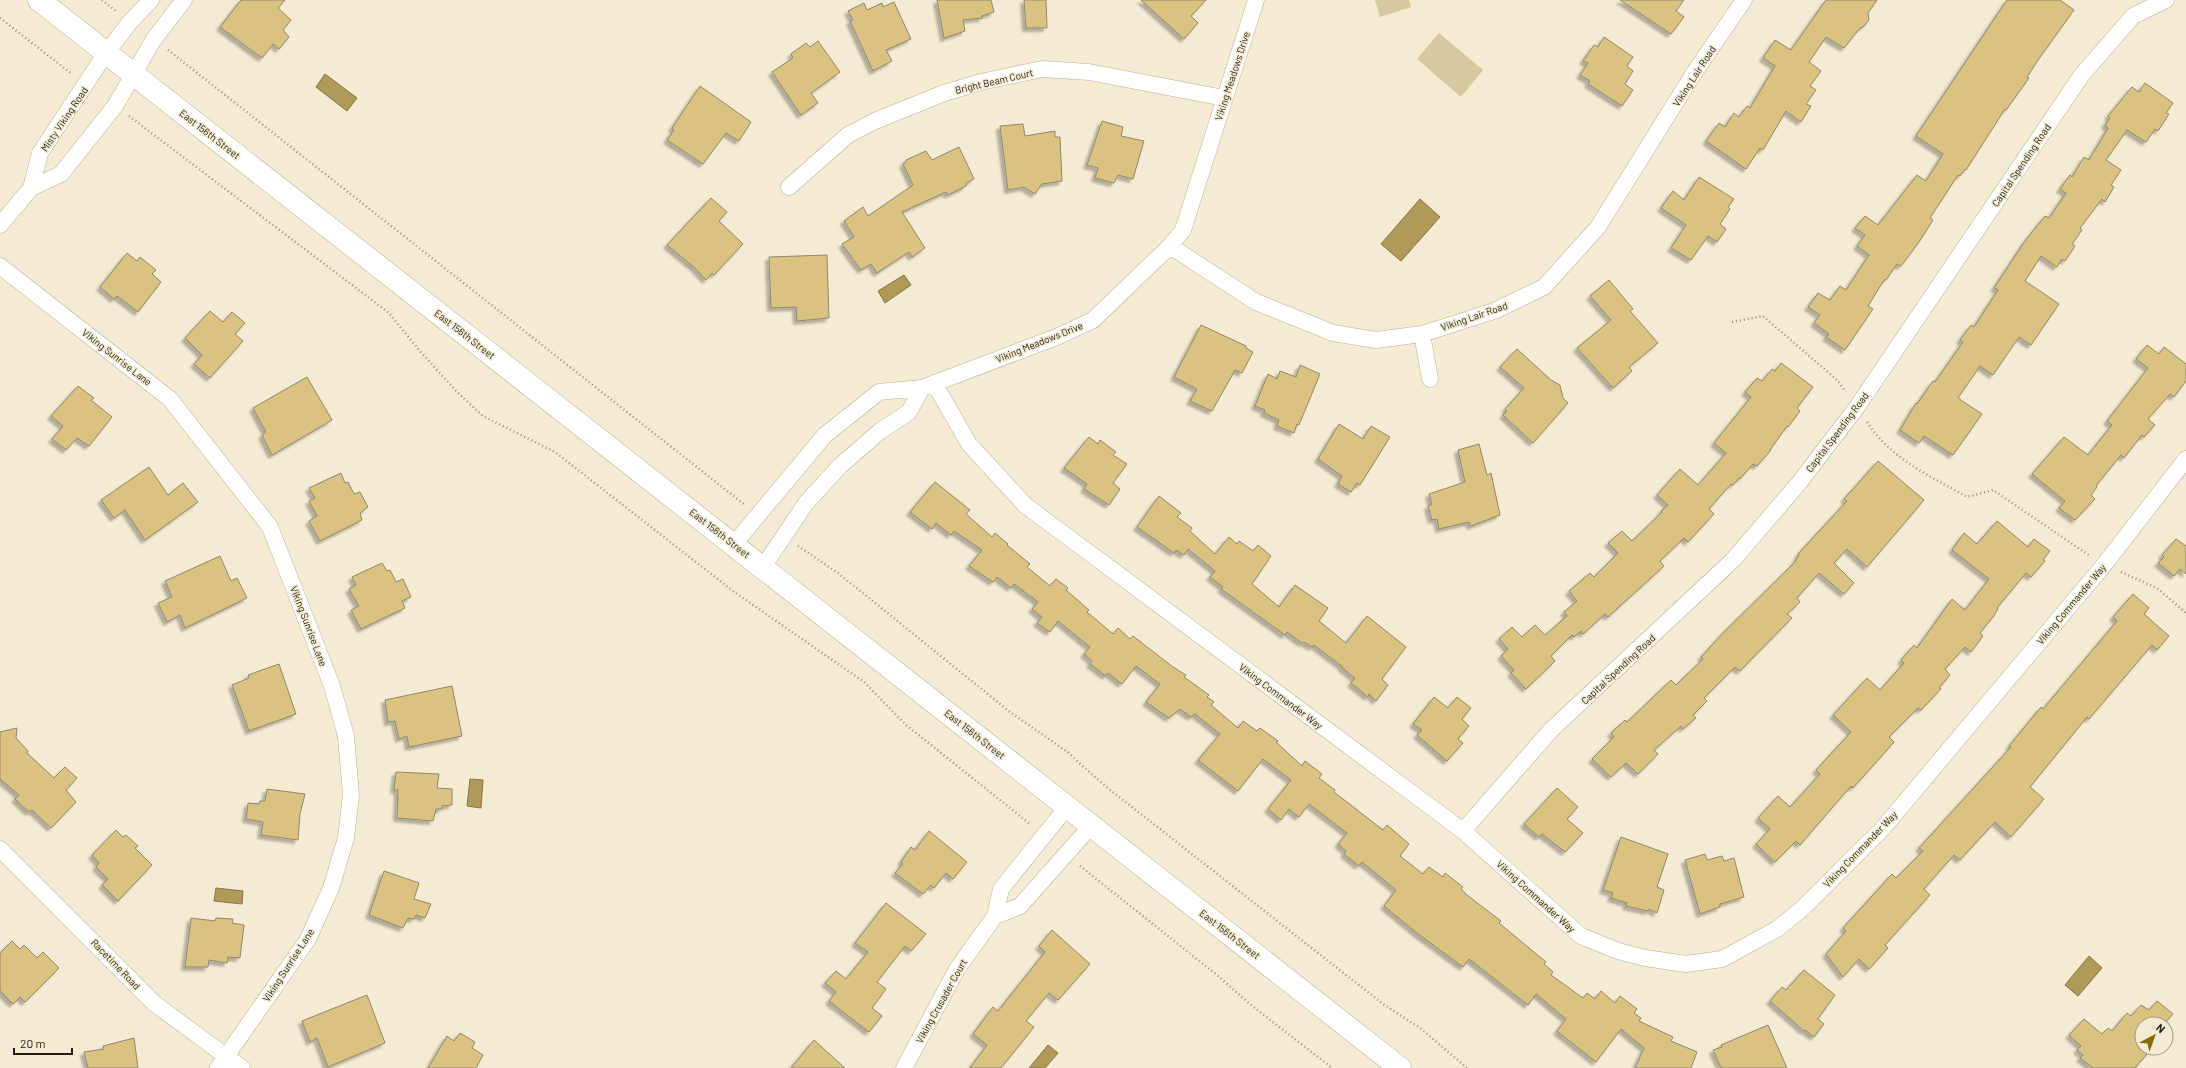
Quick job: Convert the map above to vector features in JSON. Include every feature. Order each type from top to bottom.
[{"type":"street","name":"East 156th Street","points":[[39,0],[1400,1068]]},
{"type":"street","name":"Misty Viking Road","points":[[0,225],[31,188],[40,153],[87,85],[106,53],[130,22],[151,0]]},
{"type":"street","points":[[31,188],[61,174],[115,106],[154,39],[184,0]]},
{"type":"street","name":"Viking Meadows Drive","points":[[734,544],[825,435],[879,392],[928,386],[1059,336],[1093,320],[1170,246],[1183,230],[1256,0]]},
{"type":"street","name":"Viking Lair Road","points":[[1170,246],[1256,302],[1333,333],[1376,340],[1422,334],[1494,311],[1544,287],[1598,227],[1694,73],[1744,0]]},
{"type":"street","name":"Capital Spending Road","points":[[1463,831],[1551,730],[1733,560],[1799,483],[1857,407],[2081,76],[2133,16],[2166,0]]},
{"type":"street","name":"Bright Beam Court","points":[[789,187],[848,135],[875,120],[944,93],[981,82],[1042,70],[1089,72],[1224,98]]},
{"type":"street","name":"Viking Sunrise Lane","points":[[0,266],[170,399],[213,452],[270,527],[332,686],[346,736],[351,795],[346,838],[331,888],[308,939],[222,1063]]},
{"type":"street","points":[[1422,334],[1430,379]]},
{"type":"street","points":[[763,567],[806,503],[840,466],[879,432],[910,412],[928,386]]},
{"type":"street","name":"Viking Commander Way","points":[[928,386],[969,444],[1025,505],[1463,831],[1581,936],[1618,951],[1652,959],[1686,964],[1722,959],[1777,929],[1803,908],[1884,827],[2104,565],[2186,459]]},
{"type":"street","name":"Viking Crusader Court","points":[[904,1068],[957,969],[995,916],[1001,889],[1045,836],[1067,806]]},
{"type":"street","points":[[995,916],[1020,906],[1092,826]]},
{"type":"street","name":"Racetime Road","points":[[0,849],[155,1004],[222,1063],[242,1068]]},
{"type":"path","points":[[102,0],[130,22]]},
{"type":"path","points":[[0,18],[87,85]]},
{"type":"path","points":[[154,39],[584,376],[628,414],[740,500],[757,517]]},
{"type":"path","points":[[115,106],[190,161],[389,313],[419,350],[457,392],[483,416],[556,452],[733,591],[864,682],[906,724],[1045,836]]},
{"type":"path","points":[[1732,322],[1763,316],[1837,380],[1874,433],[1896,456],[1967,497],[1993,490],[2104,565],[2157,588],[2186,613]]},
{"type":"path","points":[[784,536],[838,573],[1010,712],[1069,753],[1110,790],[1383,1004],[1420,1028],[1467,1068]]},
{"type":"path","points":[[1066,855],[1217,975],[1251,1005],[1332,1068]]},
{"type":"shaded area","points":[[1375,0],[1409,0],[1411,7],[1380,17]]},
{"type":"shaded area","points":[[1439,33],[1483,70],[1461,97],[1417,59]]},
{"type":"shaded area","points":[[325,74],[357,98],[347,111],[316,87]]},
{"type":"shaded area","points":[[1420,199],[1440,217],[1401,261],[1381,244]]},
{"type":"shaded area","points":[[904,275],[911,285],[885,303],[878,291]]},
{"type":"shaded area","points":[[470,779],[483,780],[481,808],[467,806]]},
{"type":"shaded area","points":[[216,888],[243,891],[242,904],[214,901]]},
{"type":"shaded area","points":[[2089,956],[2102,968],[2078,996],[2065,985]]},
{"type":"shaded area","points":[[1048,1045],[1058,1053],[1045,1068],[1029,1068]]},
{"type":"building","points":[[241,0],[285,0],[278,8],[291,20],[283,30],[289,37],[279,49],[273,44],[262,58],[220,27]]},
{"type":"building","points":[[937,0],[991,0],[994,12],[982,16],[982,18],[963,20],[965,31],[944,38]]},
{"type":"building","points":[[1024,0],[1046,0],[1047,28],[1026,28]]},
{"type":"building","points":[[1141,0],[1206,0],[1191,16],[1198,23],[1184,39]]},
{"type":"building","points":[[1620,0],[1684,0],[1676,11],[1684,17],[1671,34]]},
{"type":"building","points":[[1826,0],[1877,0],[1868,13],[1869,20],[1863,27],[1860,28],[1844,48],[1826,37],[1809,62],[1821,71],[1810,86],[1816,90],[1806,104],[1811,106],[1801,122],[1786,111],[1763,150],[1760,148],[1746,169],[1706,141],[1719,123],[1725,127],[1734,113],[1739,117],[1747,106],[1750,108],[1775,66],[1763,58],[1775,40],[1791,50]]},
{"type":"building","points":[[2007,0],[2060,0],[2074,10],[2038,60],[2027,77],[2029,78],[2006,110],[2005,109],[1966,170],[1965,169],[1960,176],[1958,175],[1930,218],[1933,220],[1919,242],[1901,266],[1897,264],[1886,280],[1884,280],[1868,306],[1873,309],[1845,350],[1826,337],[1829,334],[1814,323],[1820,315],[1808,307],[1818,293],[1830,300],[1840,286],[1846,290],[1869,255],[1857,246],[1865,235],[1855,228],[1865,216],[1878,225],[1917,175],[1926,181],[1943,154],[1916,136]]},
{"type":"building","points":[[894,2],[911,39],[886,50],[892,61],[873,71],[850,21],[853,20],[848,11],[864,3],[867,10],[882,3],[883,7]]},
{"type":"building","points":[[1604,37],[1633,57],[1627,66],[1633,71],[1625,84],[1633,90],[1622,106],[1588,84],[1590,81],[1580,75],[1588,63],[1583,61],[1594,45],[1598,47]]},
{"type":"building","points":[[818,41],[840,72],[811,93],[818,103],[801,115],[772,72],[793,58],[791,54],[806,43],[810,47]]},
{"type":"building","points":[[2145,83],[2173,103],[2166,113],[2169,114],[2158,131],[2155,129],[2146,142],[2127,130],[2106,160],[2121,170],[2111,185],[2114,187],[2105,202],[2102,199],[2080,228],[2082,230],[2072,244],[2075,246],[2065,261],[2062,259],[2057,267],[2041,256],[2025,281],[2059,304],[2031,345],[2019,337],[1993,375],[1980,366],[1958,398],[1982,414],[1953,455],[1924,436],[1919,443],[1900,430],[1916,403],[1917,404],[1933,381],[1935,382],[1963,342],[1960,340],[1971,325],[1974,327],[1998,290],[1994,288],[2025,241],[2045,216],[2049,218],[2066,193],[2060,189],[2070,175],[2072,177],[2084,157],[2089,160],[2108,128],[2105,125],[2110,118],[2108,116],[2132,87],[2139,92]]},
{"type":"building","points":[[700,86],[751,122],[739,141],[726,133],[703,164],[667,140],[674,130],[672,128]]},
{"type":"building","points":[[1102,121],[1123,127],[1121,136],[1144,141],[1133,179],[1118,175],[1114,183],[1095,178],[1098,168],[1087,165]]},
{"type":"building","points":[[1023,124],[1025,136],[1055,131],[1055,137],[1060,137],[1062,181],[1042,184],[1035,194],[1024,187],[1008,190],[1000,126]]},
{"type":"building","points":[[959,147],[974,179],[966,183],[966,186],[948,195],[946,192],[902,212],[925,248],[912,257],[909,252],[877,273],[871,264],[861,270],[842,244],[854,237],[844,221],[863,207],[868,216],[913,185],[903,164],[906,160],[926,151],[932,160]]},
{"type":"building","points":[[1699,177],[1734,199],[1728,207],[1730,209],[1720,224],[1726,229],[1717,242],[1708,236],[1691,260],[1671,248],[1686,225],[1661,208],[1673,191],[1684,200]]},
{"type":"building","points":[[711,198],[727,212],[719,221],[743,244],[714,275],[712,273],[706,280],[695,268],[667,245]]},
{"type":"building","points":[[127,253],[137,261],[140,257],[156,270],[152,274],[161,282],[138,312],[117,296],[114,299],[100,287]]},
{"type":"building","points":[[827,255],[829,318],[797,321],[796,307],[771,308],[769,257]]},
{"type":"building","points":[[1609,280],[1633,309],[1630,311],[1658,343],[1629,367],[1632,371],[1613,388],[1577,348],[1611,320],[1590,296]]},
{"type":"building","points":[[210,311],[223,322],[232,312],[245,323],[235,334],[243,341],[210,378],[194,364],[202,355],[185,338]]},
{"type":"building","points":[[1201,325],[1246,346],[1246,348],[1253,352],[1242,373],[1235,370],[1212,411],[1190,401],[1197,389],[1174,377]]},
{"type":"building","points":[[2147,345],[2159,354],[2164,347],[2186,364],[2186,381],[2174,397],[2170,394],[2148,419],[2155,425],[2144,437],[2142,435],[2124,458],[2121,455],[2096,486],[2097,487],[2091,495],[2095,499],[2075,520],[2059,508],[2065,501],[2032,474],[2064,437],[2088,455],[2112,425],[2107,421],[2148,368],[2136,359]]},
{"type":"building","points":[[1517,349],[1551,380],[1560,385],[1563,398],[1568,403],[1533,443],[1503,415],[1507,411],[1505,409],[1524,388],[1500,367]]},
{"type":"building","points":[[1781,363],[1813,387],[1797,408],[1800,411],[1788,427],[1787,426],[1771,450],[1757,466],[1753,464],[1740,479],[1739,478],[1733,485],[1731,484],[1709,509],[1714,514],[1688,542],[1684,538],[1660,561],[1664,566],[1608,617],[1605,614],[1583,634],[1581,631],[1574,637],[1572,635],[1551,656],[1555,661],[1526,689],[1511,673],[1514,670],[1501,656],[1508,649],[1499,639],[1512,627],[1522,637],[1535,625],[1545,635],[1567,616],[1564,612],[1577,601],[1569,591],[1590,573],[1594,577],[1618,553],[1608,543],[1622,531],[1632,541],[1662,512],[1661,511],[1668,505],[1657,495],[1680,469],[1698,485],[1726,453],[1714,443],[1751,397],[1745,392],[1757,378],[1762,381],[1772,369],[1775,371]]},
{"type":"building","points":[[1300,365],[1320,374],[1299,425],[1297,424],[1294,433],[1277,426],[1279,420],[1264,413],[1265,410],[1255,406],[1268,374],[1277,379],[1280,371],[1296,377]]},
{"type":"building","points":[[307,377],[332,420],[272,455],[262,435],[266,432],[253,408]]},
{"type":"building","points":[[78,386],[94,398],[91,400],[112,417],[89,446],[77,438],[66,450],[52,439],[63,426],[51,416]]},
{"type":"building","points":[[1339,424],[1363,439],[1371,426],[1390,437],[1360,485],[1357,483],[1351,492],[1338,484],[1342,476],[1318,459]]},
{"type":"building","points":[[1089,437],[1098,444],[1100,440],[1116,452],[1113,455],[1127,464],[1113,483],[1120,489],[1109,505],[1084,489],[1087,484],[1064,468]]},
{"type":"building","points":[[1479,444],[1487,475],[1491,473],[1500,515],[1471,526],[1469,522],[1439,529],[1437,519],[1432,520],[1428,506],[1432,504],[1429,494],[1465,482],[1458,450]]},
{"type":"building","points":[[1878,461],[1924,500],[1867,567],[1847,549],[1834,563],[1854,583],[1844,594],[1819,573],[1797,598],[1800,602],[1787,614],[1792,618],[1740,671],[1735,667],[1704,698],[1707,701],[1693,715],[1696,718],[1683,729],[1681,726],[1654,750],[1658,754],[1638,774],[1626,763],[1611,777],[1592,759],[1614,737],[1611,733],[1625,720],[1627,722],[1671,680],[1676,685],[1703,659],[1701,657],[1722,634],[1794,563],[1799,555],[1798,554],[1847,501],[1844,499]]},
{"type":"building","points":[[149,467],[168,495],[183,483],[198,502],[145,540],[125,510],[114,518],[101,500]]},
{"type":"building","points":[[341,473],[345,483],[348,482],[354,494],[360,492],[368,507],[360,513],[362,520],[320,541],[309,521],[317,516],[309,501],[315,498],[309,488]]},
{"type":"building","points":[[935,482],[970,510],[966,514],[992,537],[995,533],[1008,544],[1007,545],[1030,564],[1027,567],[1050,586],[1056,579],[1068,588],[1066,590],[1089,610],[1087,612],[1113,634],[1118,628],[1130,639],[1133,636],[1173,667],[1186,675],[1184,677],[1209,695],[1207,697],[1214,702],[1211,705],[1238,728],[1243,721],[1257,731],[1260,728],[1278,741],[1276,742],[1302,766],[1305,761],[1322,774],[1319,778],[1335,790],[1334,792],[1383,830],[1387,825],[1409,844],[1400,856],[1423,874],[1429,867],[1443,877],[1445,873],[1463,887],[1461,889],[1467,895],[1501,921],[1499,923],[1546,962],[1544,964],[1553,972],[1551,975],[1583,998],[1587,993],[1595,999],[1601,991],[1615,1003],[1620,996],[1637,1009],[1634,1013],[1641,1018],[1639,1021],[1673,1037],[1671,1041],[1697,1052],[1691,1068],[1635,1068],[1644,1048],[1621,1029],[1596,1062],[1557,1031],[1566,1019],[1536,994],[1528,1005],[1469,959],[1463,967],[1417,933],[1384,906],[1396,890],[1362,862],[1359,866],[1344,854],[1346,851],[1338,844],[1347,833],[1309,804],[1299,817],[1289,809],[1281,820],[1268,809],[1291,780],[1263,759],[1238,791],[1198,760],[1220,734],[1195,714],[1191,717],[1180,709],[1169,718],[1146,702],[1160,684],[1136,666],[1122,684],[1108,673],[1106,676],[1090,664],[1092,661],[1084,654],[1090,647],[1058,621],[1050,632],[1037,623],[1042,617],[1032,609],[1038,602],[1014,584],[1011,588],[997,577],[993,582],[969,566],[982,550],[954,531],[951,535],[936,523],[932,529],[910,512]]},
{"type":"building","points":[[1159,496],[1181,513],[1177,517],[1192,528],[1190,531],[1215,554],[1229,537],[1237,544],[1239,541],[1253,551],[1258,545],[1271,556],[1252,584],[1279,607],[1295,585],[1328,608],[1319,621],[1346,643],[1367,616],[1406,647],[1382,679],[1388,685],[1376,701],[1369,694],[1368,697],[1351,683],[1355,678],[1314,645],[1312,647],[1304,642],[1302,643],[1287,632],[1285,635],[1221,589],[1223,587],[1210,577],[1215,571],[1188,549],[1184,555],[1176,550],[1174,553],[1137,527]]},
{"type":"building","points":[[1997,521],[2028,547],[2034,539],[2050,551],[2043,560],[2045,561],[2031,577],[2026,573],[1997,608],[1998,609],[1993,617],[1980,633],[1983,636],[1971,652],[1965,647],[1945,669],[1950,675],[1939,688],[1941,689],[1921,710],[1918,708],[1889,737],[1894,742],[1853,788],[1851,786],[1800,845],[1796,841],[1775,862],[1756,844],[1770,829],[1758,818],[1778,796],[1790,807],[1820,774],[1816,770],[1851,732],[1833,715],[1867,678],[1880,690],[1904,663],[1901,660],[1914,645],[1917,648],[1952,599],[1965,610],[1989,579],[1952,550],[1964,533],[1977,544]]},
{"type":"building","points":[[2176,539],[2186,546],[2186,574],[2180,569],[2174,576],[2158,563],[2164,557],[2162,555]]},
{"type":"building","points":[[220,556],[231,581],[237,578],[247,598],[185,628],[180,615],[167,622],[158,603],[172,597],[165,581]]},
{"type":"building","points":[[382,563],[387,571],[390,570],[396,582],[403,579],[411,597],[402,601],[405,608],[361,629],[351,610],[359,606],[349,589],[356,585],[352,577]]},
{"type":"building","points":[[2133,594],[2149,608],[2144,614],[2169,636],[2157,650],[2152,645],[2089,719],[2087,717],[2030,787],[2044,799],[2011,837],[1995,822],[1960,860],[1954,855],[1924,889],[1930,895],[1885,945],[1888,948],[1869,969],[1859,959],[1843,977],[1826,954],[1846,931],[1843,928],[1892,874],[1896,878],[1923,851],[1919,848],[2011,747],[2009,746],[2041,707],[2043,709],[2117,621],[2113,617]]},
{"type":"building","points":[[279,664],[296,714],[249,731],[232,685],[249,678],[248,675]]},
{"type":"building","points":[[452,686],[462,736],[409,747],[407,736],[399,739],[395,721],[388,722],[385,700]]},
{"type":"building","points":[[1434,697],[1448,708],[1457,697],[1471,708],[1462,719],[1469,726],[1458,739],[1463,743],[1447,761],[1417,735],[1422,730],[1413,724]]},
{"type":"building","points":[[17,728],[16,738],[28,751],[27,753],[54,778],[65,767],[77,778],[66,790],[76,802],[51,828],[32,810],[29,812],[15,799],[19,795],[0,779],[0,732]]},
{"type":"building","points":[[396,772],[439,774],[437,788],[452,789],[452,805],[442,806],[442,809],[436,809],[433,821],[397,818],[398,790],[394,790]]},
{"type":"building","points":[[1557,788],[1578,807],[1567,819],[1583,833],[1565,852],[1542,834],[1539,837],[1524,824]]},
{"type":"building","points":[[267,789],[305,794],[300,814],[298,840],[261,835],[263,822],[246,819],[248,803],[259,804],[260,801],[265,801]]},
{"type":"building","points":[[116,830],[123,837],[126,835],[138,846],[135,848],[152,865],[118,901],[102,885],[108,879],[96,867],[99,863],[92,855]]},
{"type":"building","points":[[929,831],[967,862],[953,879],[946,873],[934,888],[931,885],[923,894],[895,873],[903,864],[901,862],[911,847],[915,850]]},
{"type":"building","points":[[1621,837],[1668,854],[1657,887],[1664,890],[1657,913],[1649,909],[1648,911],[1626,906],[1627,903],[1611,898],[1613,893],[1603,890]]},
{"type":"building","points":[[1705,854],[1707,860],[1722,856],[1724,861],[1734,858],[1744,897],[1720,904],[1720,907],[1700,914],[1685,860]]},
{"type":"building","points":[[384,871],[419,883],[414,899],[431,904],[425,918],[416,915],[414,919],[408,918],[403,928],[369,915]]},
{"type":"building","points":[[886,903],[926,934],[911,951],[905,946],[877,982],[886,989],[872,1008],[882,1016],[869,1032],[829,1001],[836,992],[825,983],[836,971],[846,979],[868,952],[855,943]]},
{"type":"building","points":[[191,918],[215,921],[216,918],[233,919],[232,923],[244,925],[240,958],[228,957],[227,963],[209,960],[208,967],[185,967]]},
{"type":"building","points":[[1052,930],[1090,964],[1058,1000],[1049,993],[1026,1021],[1034,1027],[1001,1068],[970,1068],[987,1045],[973,1034],[993,1007],[998,1011],[1045,952],[1039,946]]},
{"type":"building","points":[[12,941],[20,949],[24,945],[37,958],[43,952],[59,968],[25,1002],[20,997],[13,1004],[0,991],[0,953]]},
{"type":"building","points":[[1804,970],[1835,995],[1818,1019],[1824,1024],[1814,1037],[1805,1030],[1804,1031],[1770,1001],[1782,987],[1786,990]]},
{"type":"building","points":[[367,995],[385,1043],[328,1067],[317,1038],[310,1042],[302,1021]]},
{"type":"building","points":[[2157,1001],[2173,1014],[2171,1016],[2134,1016],[2134,1056],[2145,1056],[2135,1068],[2093,1068],[2080,1058],[2083,1055],[2077,1050],[2081,1046],[2069,1035],[2084,1019],[2102,1034],[2108,1028],[2112,1031],[2127,1013],[2131,1016],[2141,1005],[2149,1010]]},
{"type":"building","points":[[1768,1025],[1787,1068],[1721,1068],[1713,1050],[1722,1047],[1721,1045]]},
{"type":"building","points":[[460,1033],[475,1042],[472,1048],[483,1055],[476,1068],[428,1068],[447,1036],[454,1041]]},
{"type":"building","points":[[134,1038],[138,1068],[88,1068],[84,1052],[104,1049],[103,1046]]},
{"type":"building","points":[[814,1040],[845,1068],[791,1068]]}]
